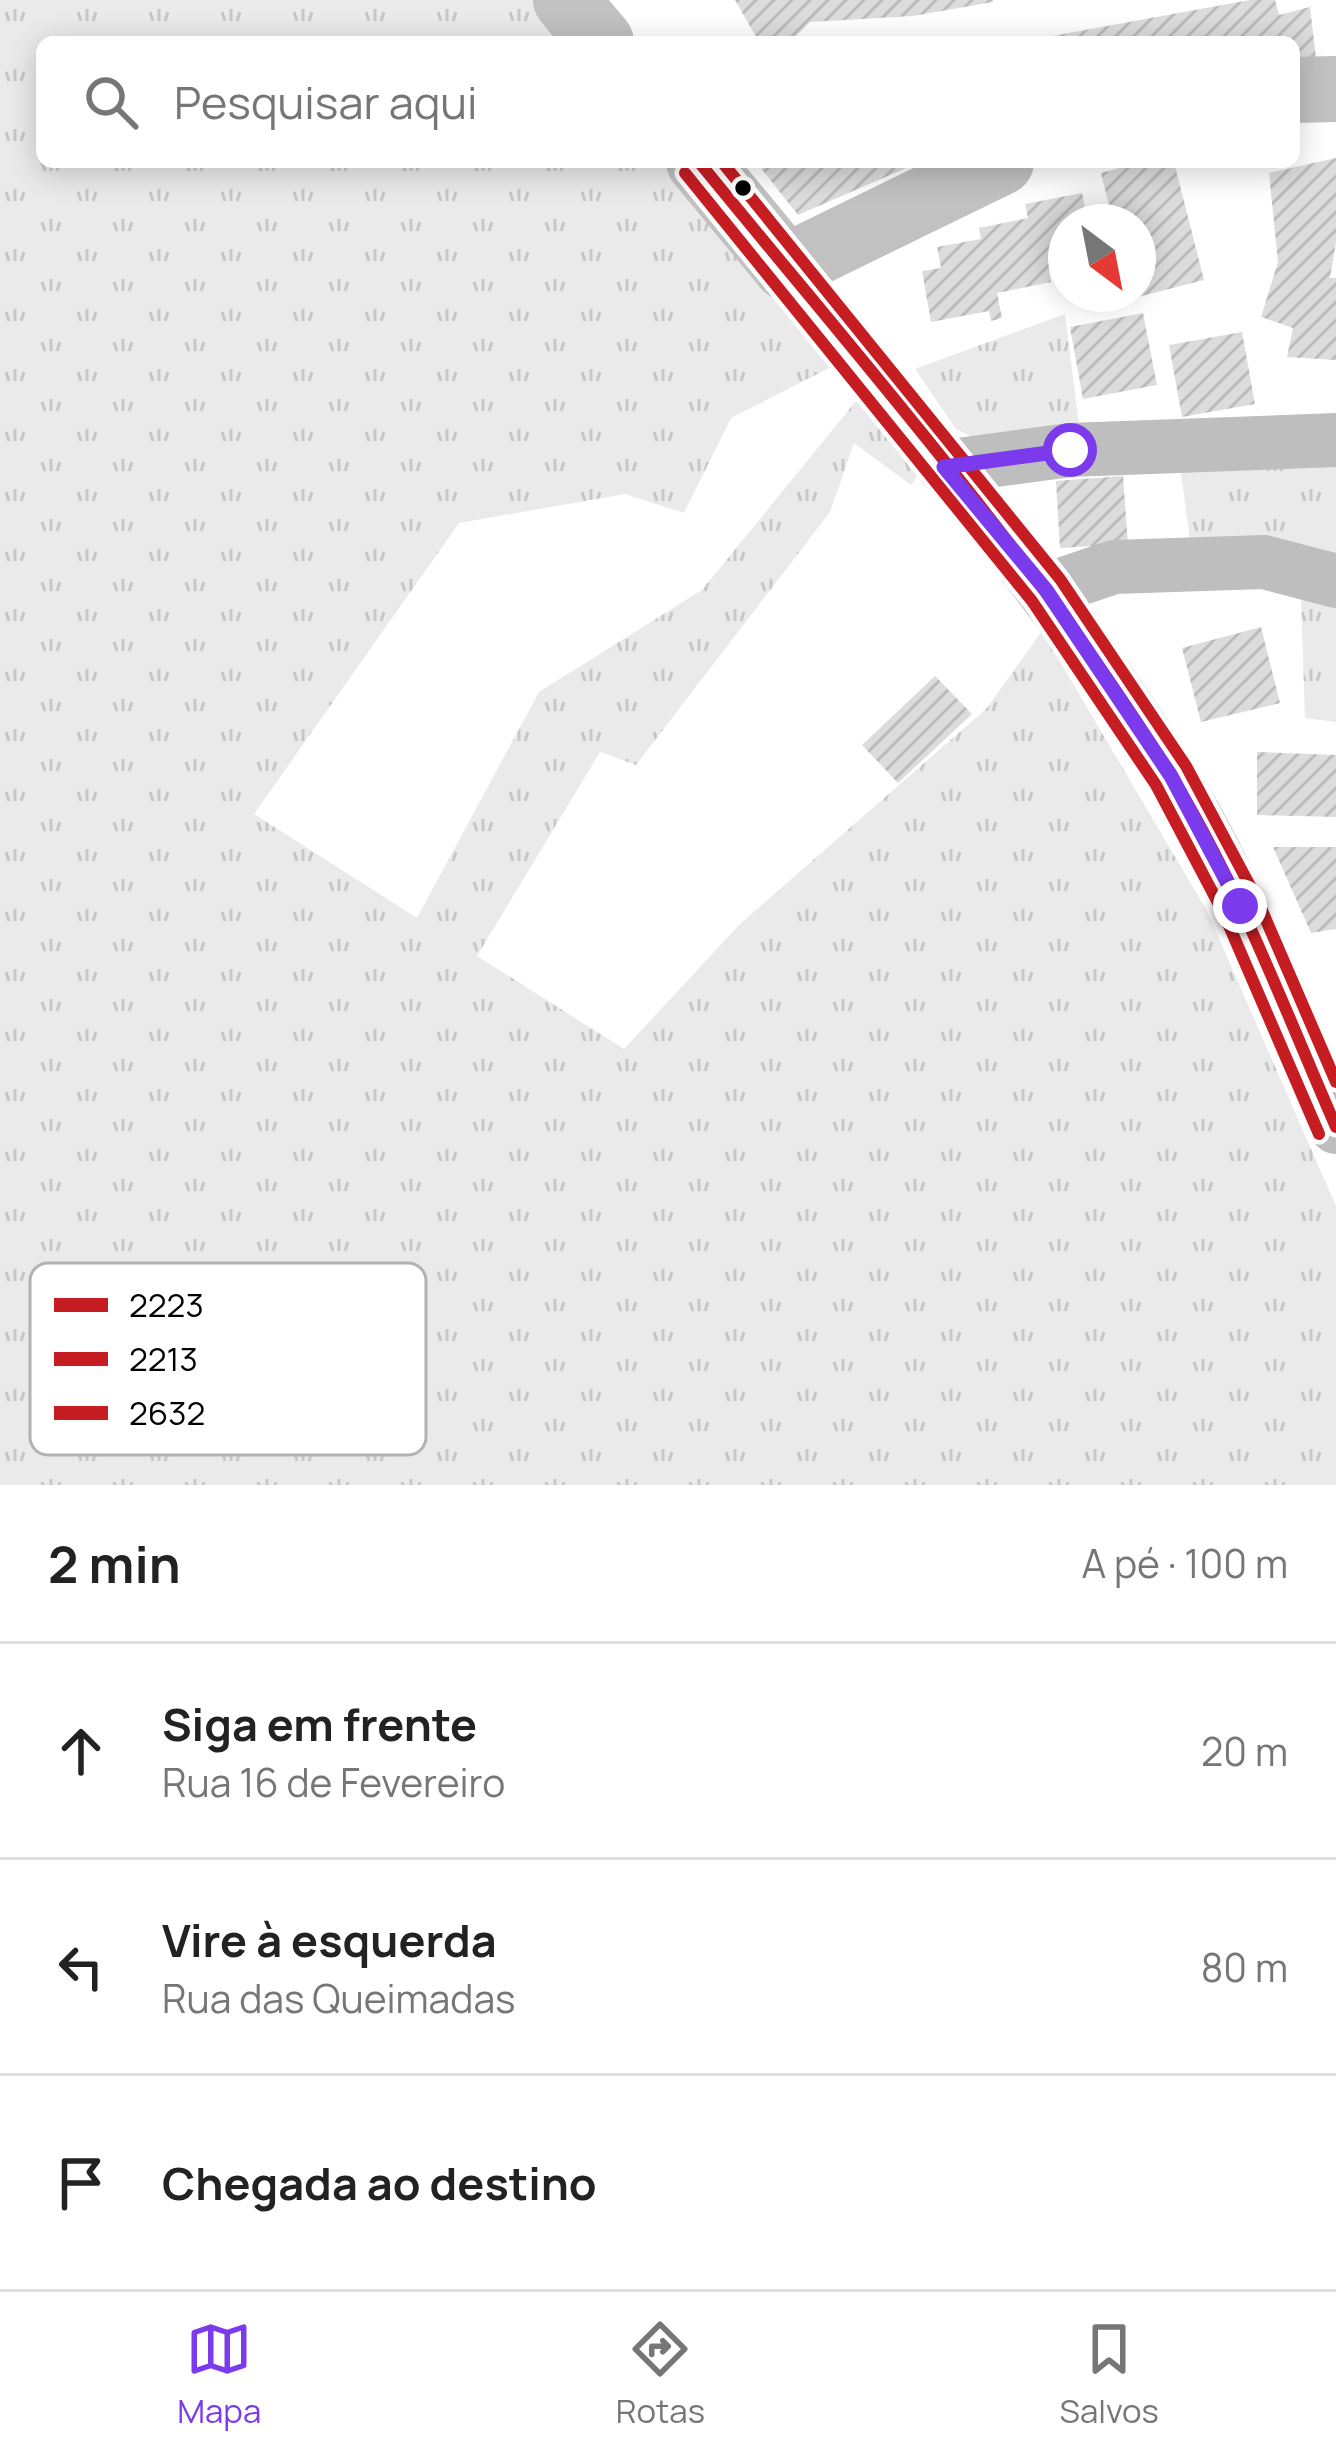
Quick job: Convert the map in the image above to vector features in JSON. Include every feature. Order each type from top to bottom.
[{"type":"street","points":[[566,0],[596,36]]},
{"type":"street","points":[[1300,90],[1336,89]]},
{"type":"street","points":[[704,168],[1046,590],[1171,776],[1240,906],[1336,1127]]},
{"type":"street","points":[[786,267],[989,168]]},
{"type":"street","points":[[944,467],[1070,450],[1336,440]]},
{"type":"street","points":[[1046,590],[1114,567],[1264,562],[1336,581]]},
{"type":"green space","points":[[0,0],[533,0],[563,36],[36,36],[36,168],[673,168],[837,364],[731,418],[684,513],[625,494],[459,523],[254,814],[417,918],[539,692],[702,590],[861,395],[920,472],[911,485],[854,443],[830,512],[636,765],[600,752],[477,956],[624,1049],[740,924],[986,709],[1042,631],[1207,911],[1336,1206],[1336,1485],[0,1485]]},
{"type":"green space","points":[[1065,314],[1080,433],[973,437],[956,429],[915,369]]},
{"type":"green space","points":[[1336,465],[1336,570],[1191,547],[1180,466]]},
{"type":"green space","points":[[1301,598],[1336,607],[1336,722],[1305,718]]},
{"type":"building","points":[[735,0],[993,0],[913,16],[810,22],[796,36],[756,36]]},
{"type":"building","points":[[1250,0],[1275,0],[1279,15],[1310,7],[1316,58],[1300,59],[1300,36],[1052,36]]},
{"type":"building","points":[[1336,158],[1336,242],[1330,278],[1336,278],[1336,360],[1287,357],[1293,328],[1261,317],[1278,262],[1269,173]]},
{"type":"building","points":[[761,168],[906,168],[798,215]]},
{"type":"building","points":[[1120,168],[1176,168],[1204,280],[1156,292],[1156,204],[1109,204],[1101,173]]},
{"type":"building","points":[[1082,193],[1084,204],[1048,204],[1048,283],[997,293],[1002,318],[991,321],[989,311],[931,322],[922,271],[941,268],[937,247],[981,239],[979,228],[1028,218],[1025,204]]},
{"type":"building","points":[[1143,313],[1157,385],[1083,399],[1070,327]]},
{"type":"building","points":[[1242,332],[1255,404],[1182,417],[1169,345]]},
{"type":"building","points":[[1123,476],[1128,544],[1060,548],[1056,481]]},
{"type":"building","points":[[1261,627],[1280,703],[1201,722],[1182,648]]},
{"type":"building","points":[[935,676],[972,714],[898,783],[862,745]]},
{"type":"building","points":[[1257,752],[1336,755],[1336,817],[1257,815]]},
{"type":"building","points":[[1273,847],[1336,847],[1336,929],[1311,933]]},
{"type":"transit line","name":"2223","points":[[704,168],[944,460],[1117,693],[1170,774],[1217,859],[1336,1127]]},
{"type":"transit line","name":"2632","points":[[727,168],[1060,579],[1186,766],[1257,899],[1336,1082]]},
{"type":"transit line","name":"2213","points":[[685,173],[1032,601],[1156,785],[1224,914],[1319,1134]]},
{"type":"route","points":[[1070,450],[944,467],[1046,590],[1171,776],[1240,906]]}]
